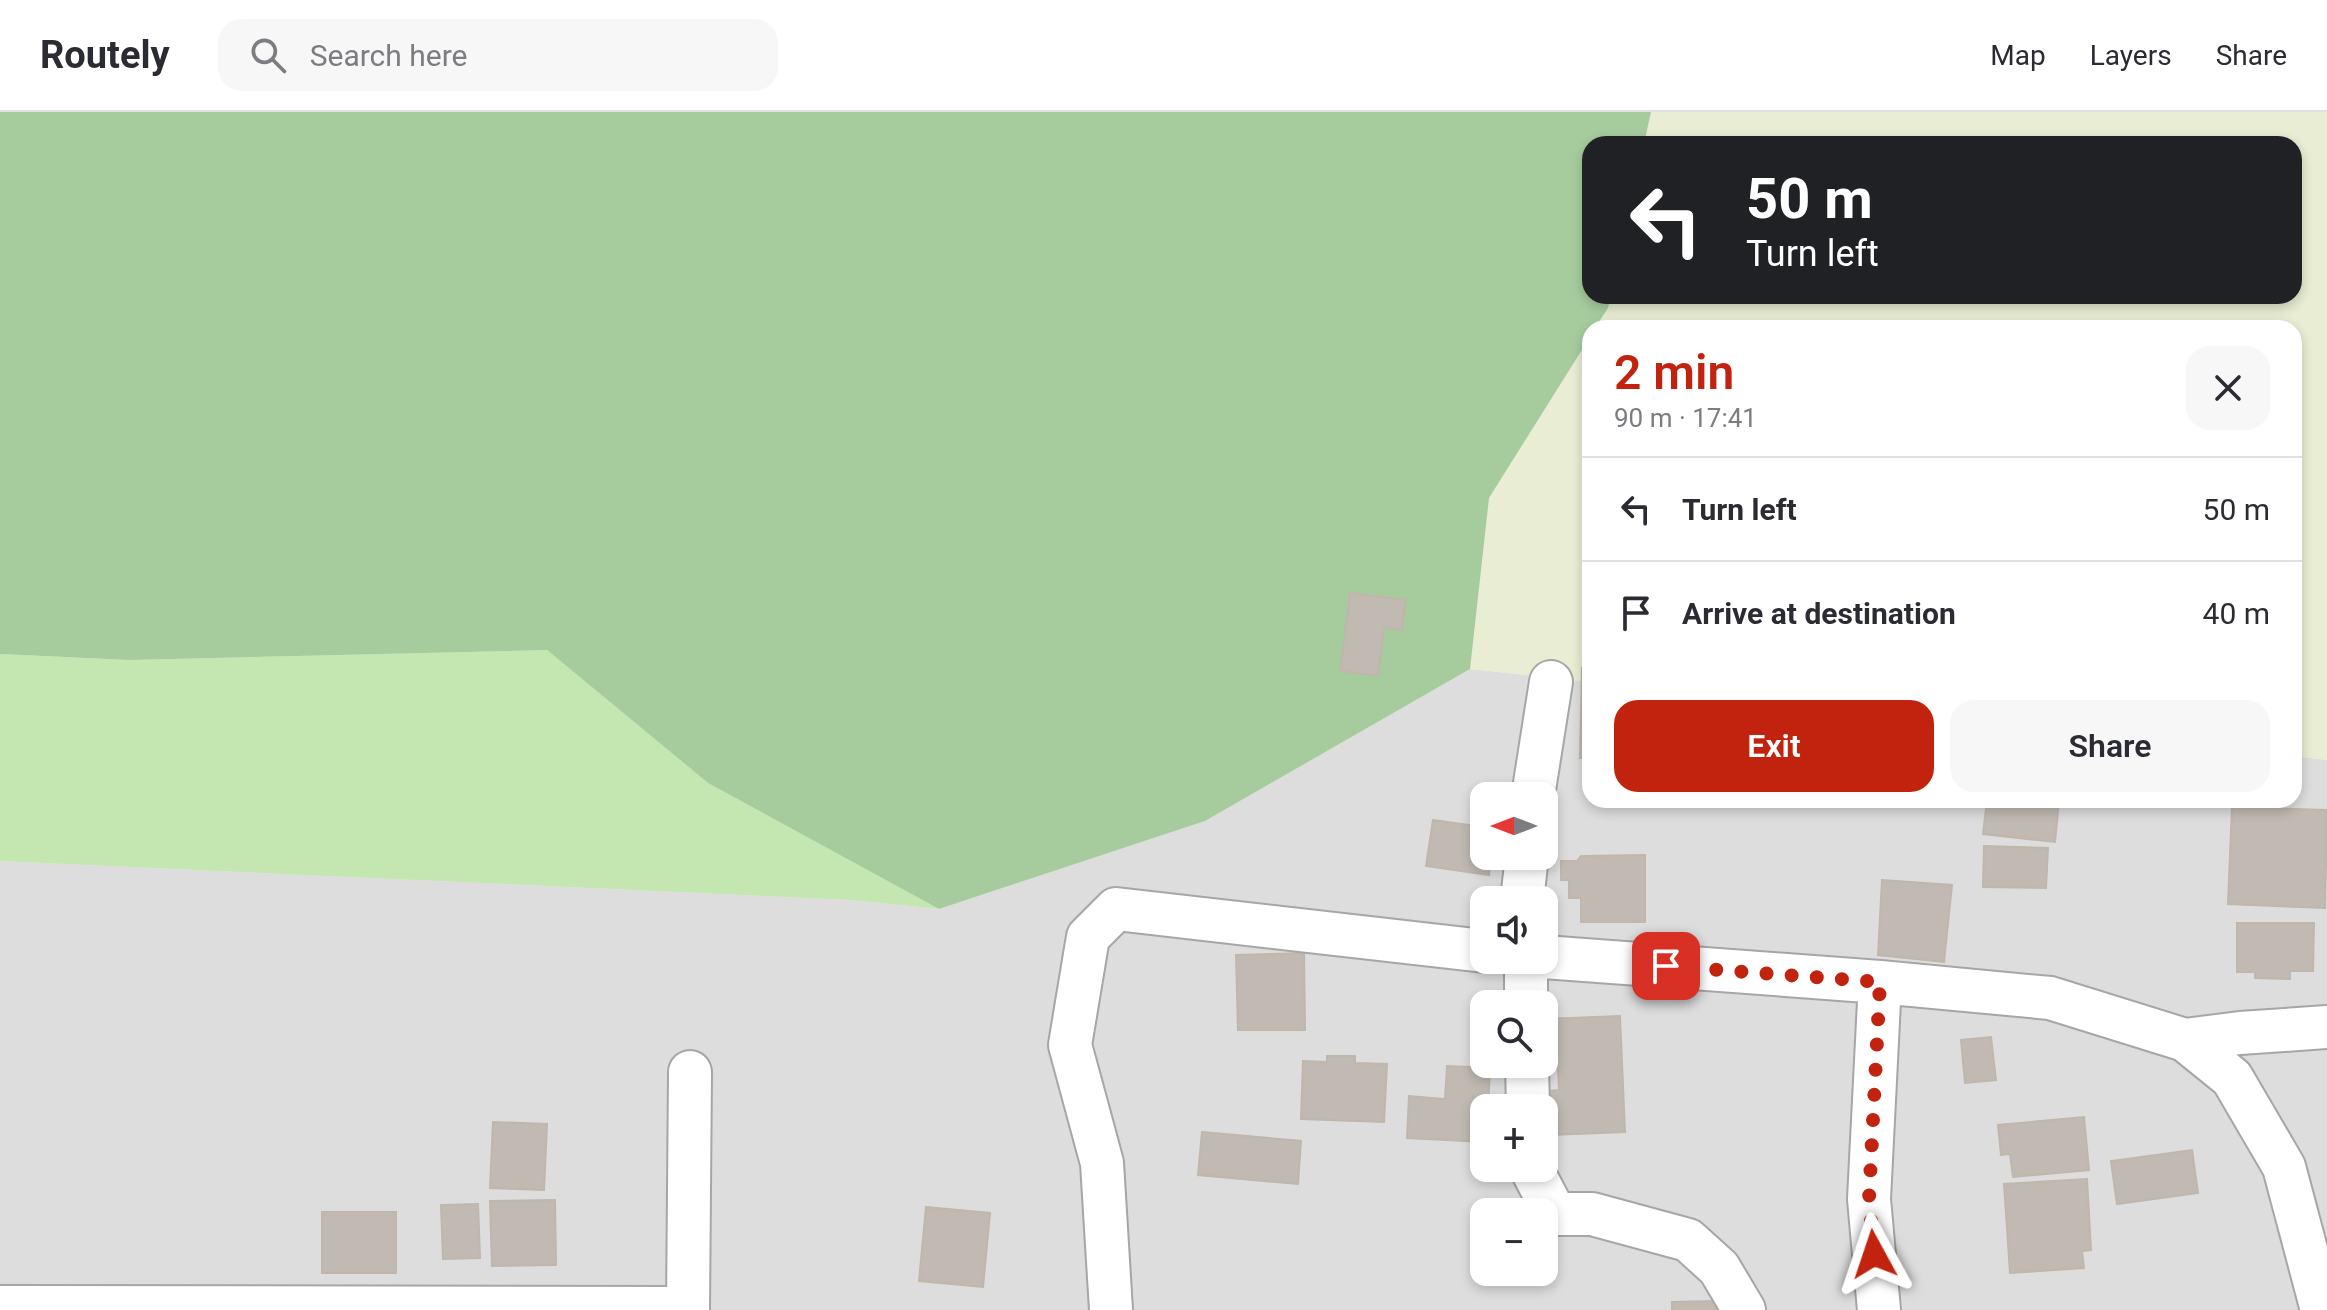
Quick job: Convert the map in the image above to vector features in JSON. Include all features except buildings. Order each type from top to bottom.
[{"type":"street","points":[[1535,782],[1551,682]]},
{"type":"street","points":[[1111,1310],[1102,1163],[1070,1045],[1088,937],[1116,909],[1470,949]]},
{"type":"street","points":[[1558,958],[2050,998],[2185,1040],[2232,1078],[2284,1167],[2322,1310]]},
{"type":"street","points":[[1879,1310],[1869,1199],[1880,982]]},
{"type":"street","points":[[2185,1040],[2327,1027]]},
{"type":"street","points":[[0,1307],[688,1309],[690,1072]]},
{"type":"street","points":[[1538,1182],[1555,1214],[1592,1214],[1688,1240],[1719,1268],[1744,1310]]},
{"type":"shaded area","points":[[1470,669],[1582,681],[1582,808],[2302,808],[2302,757],[2327,760],[2327,1310],[0,1310],[0,861],[851,900],[939,909],[1205,821]]},
{"type":"green space","points":[[0,112],[1651,112],[1646,136],[1582,136],[1582,304],[1609,304],[1600,320],[1582,320],[1582,350],[1489,498],[1470,669],[1205,821],[939,909],[708,783],[547,650],[129,660],[0,654]]},
{"type":"green space","points":[[1651,112],[2327,112],[2327,760],[2302,757],[2302,320],[1600,320],[1609,304],[2302,304],[2302,136],[1646,136]]},
{"type":"green space","points":[[1582,350],[1582,681],[1470,669],[1489,498]]},
{"type":"green space","points":[[547,650],[708,783],[939,909],[851,900],[0,861],[0,654],[129,660]]},
{"type":"route","points":[[1666,966],[1880,982],[1869,1199],[1874,1254]]}]
